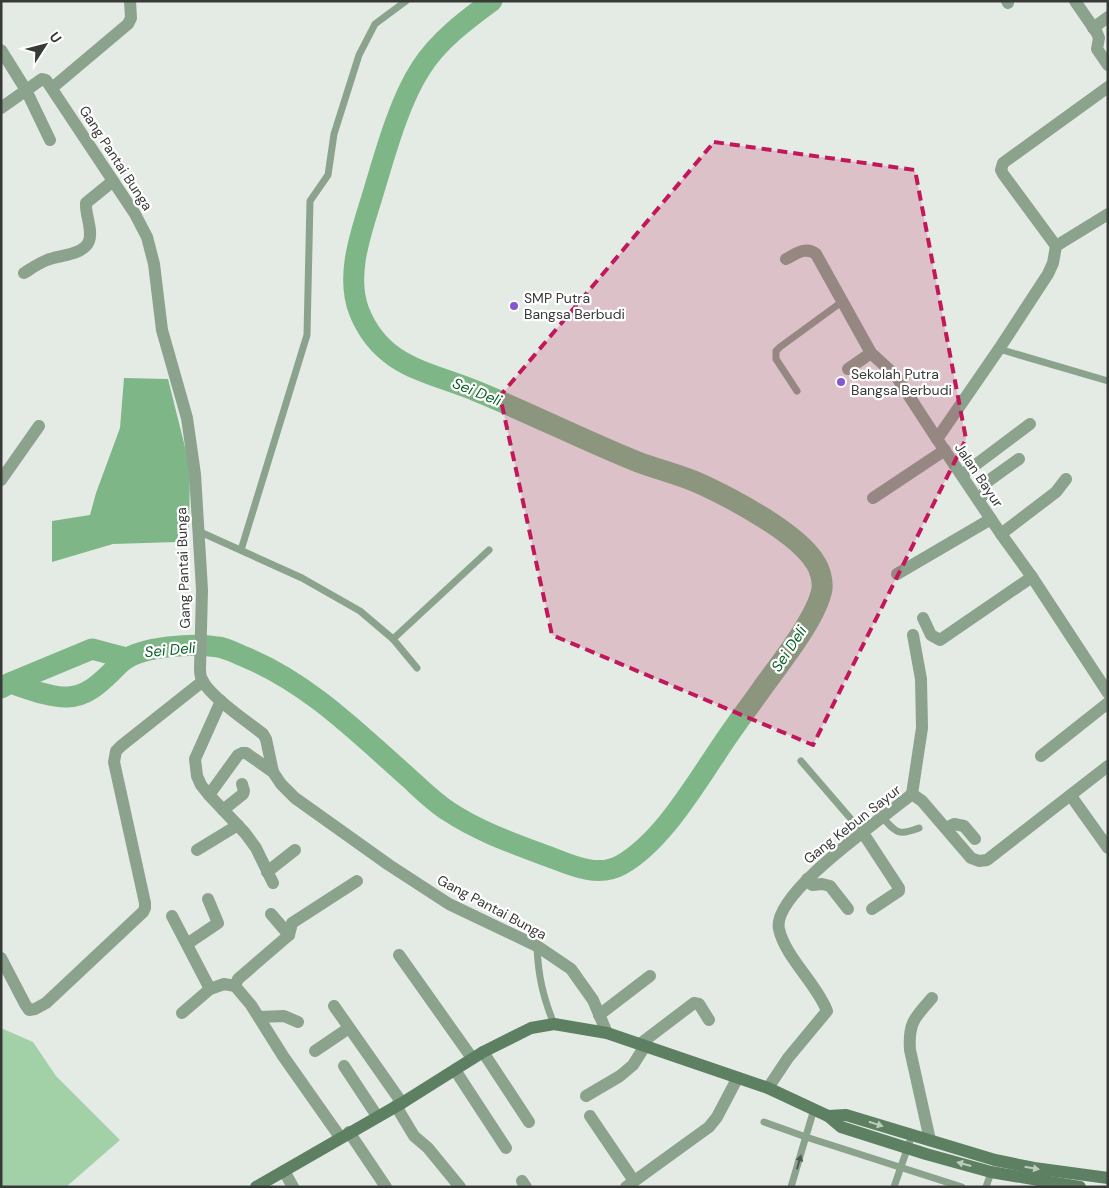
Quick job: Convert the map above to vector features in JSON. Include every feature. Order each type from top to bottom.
[{"type":"main road","points":[[256,1187],[345,1134],[399,1105],[478,1055],[531,1028],[554,1024],[607,1033],[737,1079],[768,1088],[828,1116],[841,1127],[908,1148],[1080,1187]]},
{"type":"main road","points":[[828,1116],[846,1115],[930,1140],[993,1166],[1034,1168],[1108,1178]]},
{"type":"street","points":[[1,108],[44,79],[52,88],[128,24],[131,18],[130,1]]},
{"type":"street","points":[[1075,1],[1100,32]]},
{"type":"street","points":[[1108,17],[1100,32],[1097,49],[1108,65]]},
{"type":"street","points":[[1,50],[26,90],[50,140]]},
{"type":"street","points":[[1108,87],[1003,163],[1002,166],[1002,174],[1056,246],[1108,214]]},
{"type":"street","name":"Gang Pantai Bunga","points":[[52,88],[135,214],[147,238],[154,264],[162,330],[187,418],[195,474],[201,598],[202,675],[221,701],[263,734],[266,739],[273,772],[281,784],[295,798],[404,875],[449,904],[537,946],[570,969],[593,1000],[607,1033]]},
{"type":"street","points":[[24,273],[50,258],[77,252],[84,247],[88,242],[89,232],[86,203],[113,181]]},
{"type":"street","name":"Jalan Bayur","points":[[1056,246],[1053,264],[1048,274],[1000,349],[937,439],[990,519],[1032,577],[1108,693]]},
{"type":"street","points":[[786,259],[805,250],[812,250],[816,254],[871,352],[896,376],[937,439]]},
{"type":"street","points":[[848,369],[871,352]]},
{"type":"street","points":[[962,475],[1030,424]]},
{"type":"street","points":[[1,480],[39,426]]},
{"type":"street","points":[[873,498],[945,450]]},
{"type":"street","points":[[978,499],[986,493],[984,484],[1019,459]]},
{"type":"street","points":[[1001,534],[1056,492],[1066,479]]},
{"type":"street","points":[[898,574],[990,519]]},
{"type":"street","points":[[923,618],[931,635],[940,640],[1032,577]]},
{"type":"street","points":[[912,794],[922,728],[921,679],[913,634]]},
{"type":"street","points":[[1,958],[29,1010],[35,1009],[46,1003],[143,912],[145,903],[114,756],[122,746],[202,675]]},
{"type":"street","points":[[221,701],[195,759],[197,776],[209,795],[238,824],[256,848],[273,883]]},
{"type":"street","points":[[1041,756],[1108,703]]},
{"type":"street","points":[[209,795],[242,753],[246,753],[273,772]]},
{"type":"street","name":"Gang Kebun Sayur","points":[[768,1088],[788,1058],[827,1011],[784,941],[778,927],[781,913],[788,900],[807,879],[912,794],[922,801],[971,858],[983,862],[1108,766]]},
{"type":"street","points":[[223,810],[243,794],[242,784]]},
{"type":"street","points":[[1071,796],[1108,848]]},
{"type":"street","points":[[197,850],[238,824]]},
{"type":"street","points":[[946,828],[954,824],[964,826],[975,839]]},
{"type":"street","points":[[863,833],[899,888],[899,891],[872,909]]},
{"type":"street","points":[[267,872],[295,850]]},
{"type":"street","points":[[807,879],[812,885],[822,884],[830,886],[848,909]]},
{"type":"street","points":[[235,986],[238,979],[289,934],[292,923],[357,881]]},
{"type":"street","points":[[186,944],[218,923],[208,899]]},
{"type":"street","points":[[271,914],[289,934]]},
{"type":"street","points":[[172,916],[210,989]]},
{"type":"street","points":[[399,955],[529,1122]]},
{"type":"street","points":[[599,1015],[650,976]]},
{"type":"street","points":[[182,1013],[210,989],[224,984],[235,986],[251,1005],[283,1056],[386,1187]]},
{"type":"street","points":[[930,1140],[908,1036],[914,1018],[932,998]]},
{"type":"street","points":[[586,1096],[620,1076],[633,1064],[643,1045],[694,1004],[699,1004],[710,1020]]},
{"type":"street","points":[[334,1006],[399,1105],[416,1139],[428,1148],[460,1187]]},
{"type":"street","points":[[259,1017],[284,1016],[298,1022]]},
{"type":"street","points":[[315,1052],[349,1028]]},
{"type":"street","points":[[344,1066],[377,1116]]},
{"type":"street","points":[[455,1070],[506,1148]]},
{"type":"street","points":[[590,1116],[630,1184],[709,1127],[717,1117],[737,1079]]},
{"type":"street","points":[[284,1171],[293,1187]]},
{"type":"lane","points":[[241,550],[307,335],[310,201],[328,175],[334,134],[359,55],[375,24],[406,1]]},
{"type":"lane","points":[[797,391],[776,359],[776,351],[843,301]]},
{"type":"lane","points":[[1000,349],[1108,381]]},
{"type":"lane","points":[[198,531],[302,578],[360,611],[393,639],[417,668]]},
{"type":"lane","points":[[393,639],[489,550]]},
{"type":"lane","points":[[801,761],[863,833]]},
{"type":"lane","points":[[883,818],[897,832],[903,834],[919,828]]},
{"type":"lane","points":[[537,946],[538,971],[544,997],[554,1024]]},
{"type":"lane","points":[[791,1187],[814,1109]]},
{"type":"lane","points":[[764,1122],[962,1187]]},
{"type":"lane","points":[[894,1187],[912,1135]]},
{"type":"lane","points":[[986,1187],[993,1166]]},
{"type":"highlighted area","points":[[714,142],[915,170],[966,439],[813,745],[552,635],[500,396]]},
{"type":"shaded area","points":[[124,378],[168,379],[190,467],[189,533],[176,542],[113,544],[52,562],[52,521],[90,515],[120,428]]},
{"type":"shaded area","points":[[1,1028],[33,1042],[56,1076],[120,1140],[66,1187],[1,1187]]},
{"type":"waterway","name":"Sei Deli","points":[[1,688],[10,683],[54,696],[76,696],[98,684],[123,661],[142,652],[196,645],[225,649],[268,668],[312,695],[352,727],[433,800],[461,819],[514,843],[588,870],[613,869],[635,855],[662,830],[685,800],[813,614],[822,589],[822,579],[815,562],[806,551],[780,529],[748,508],[703,485],[597,445],[496,399],[423,372],[393,356],[368,330],[359,311],[355,296],[355,265],[361,233],[389,142],[413,81],[428,58],[444,40],[492,1]]},
{"type":"waterway","points":[[10,683],[92,649],[126,658]]},
{"type":"place","name":"SMP Putra Bangsa Berbudi","points":[[514,306]]},
{"type":"place","name":"Sekolah Putra Bangsa Berbudi","points":[[841,382]]}]
